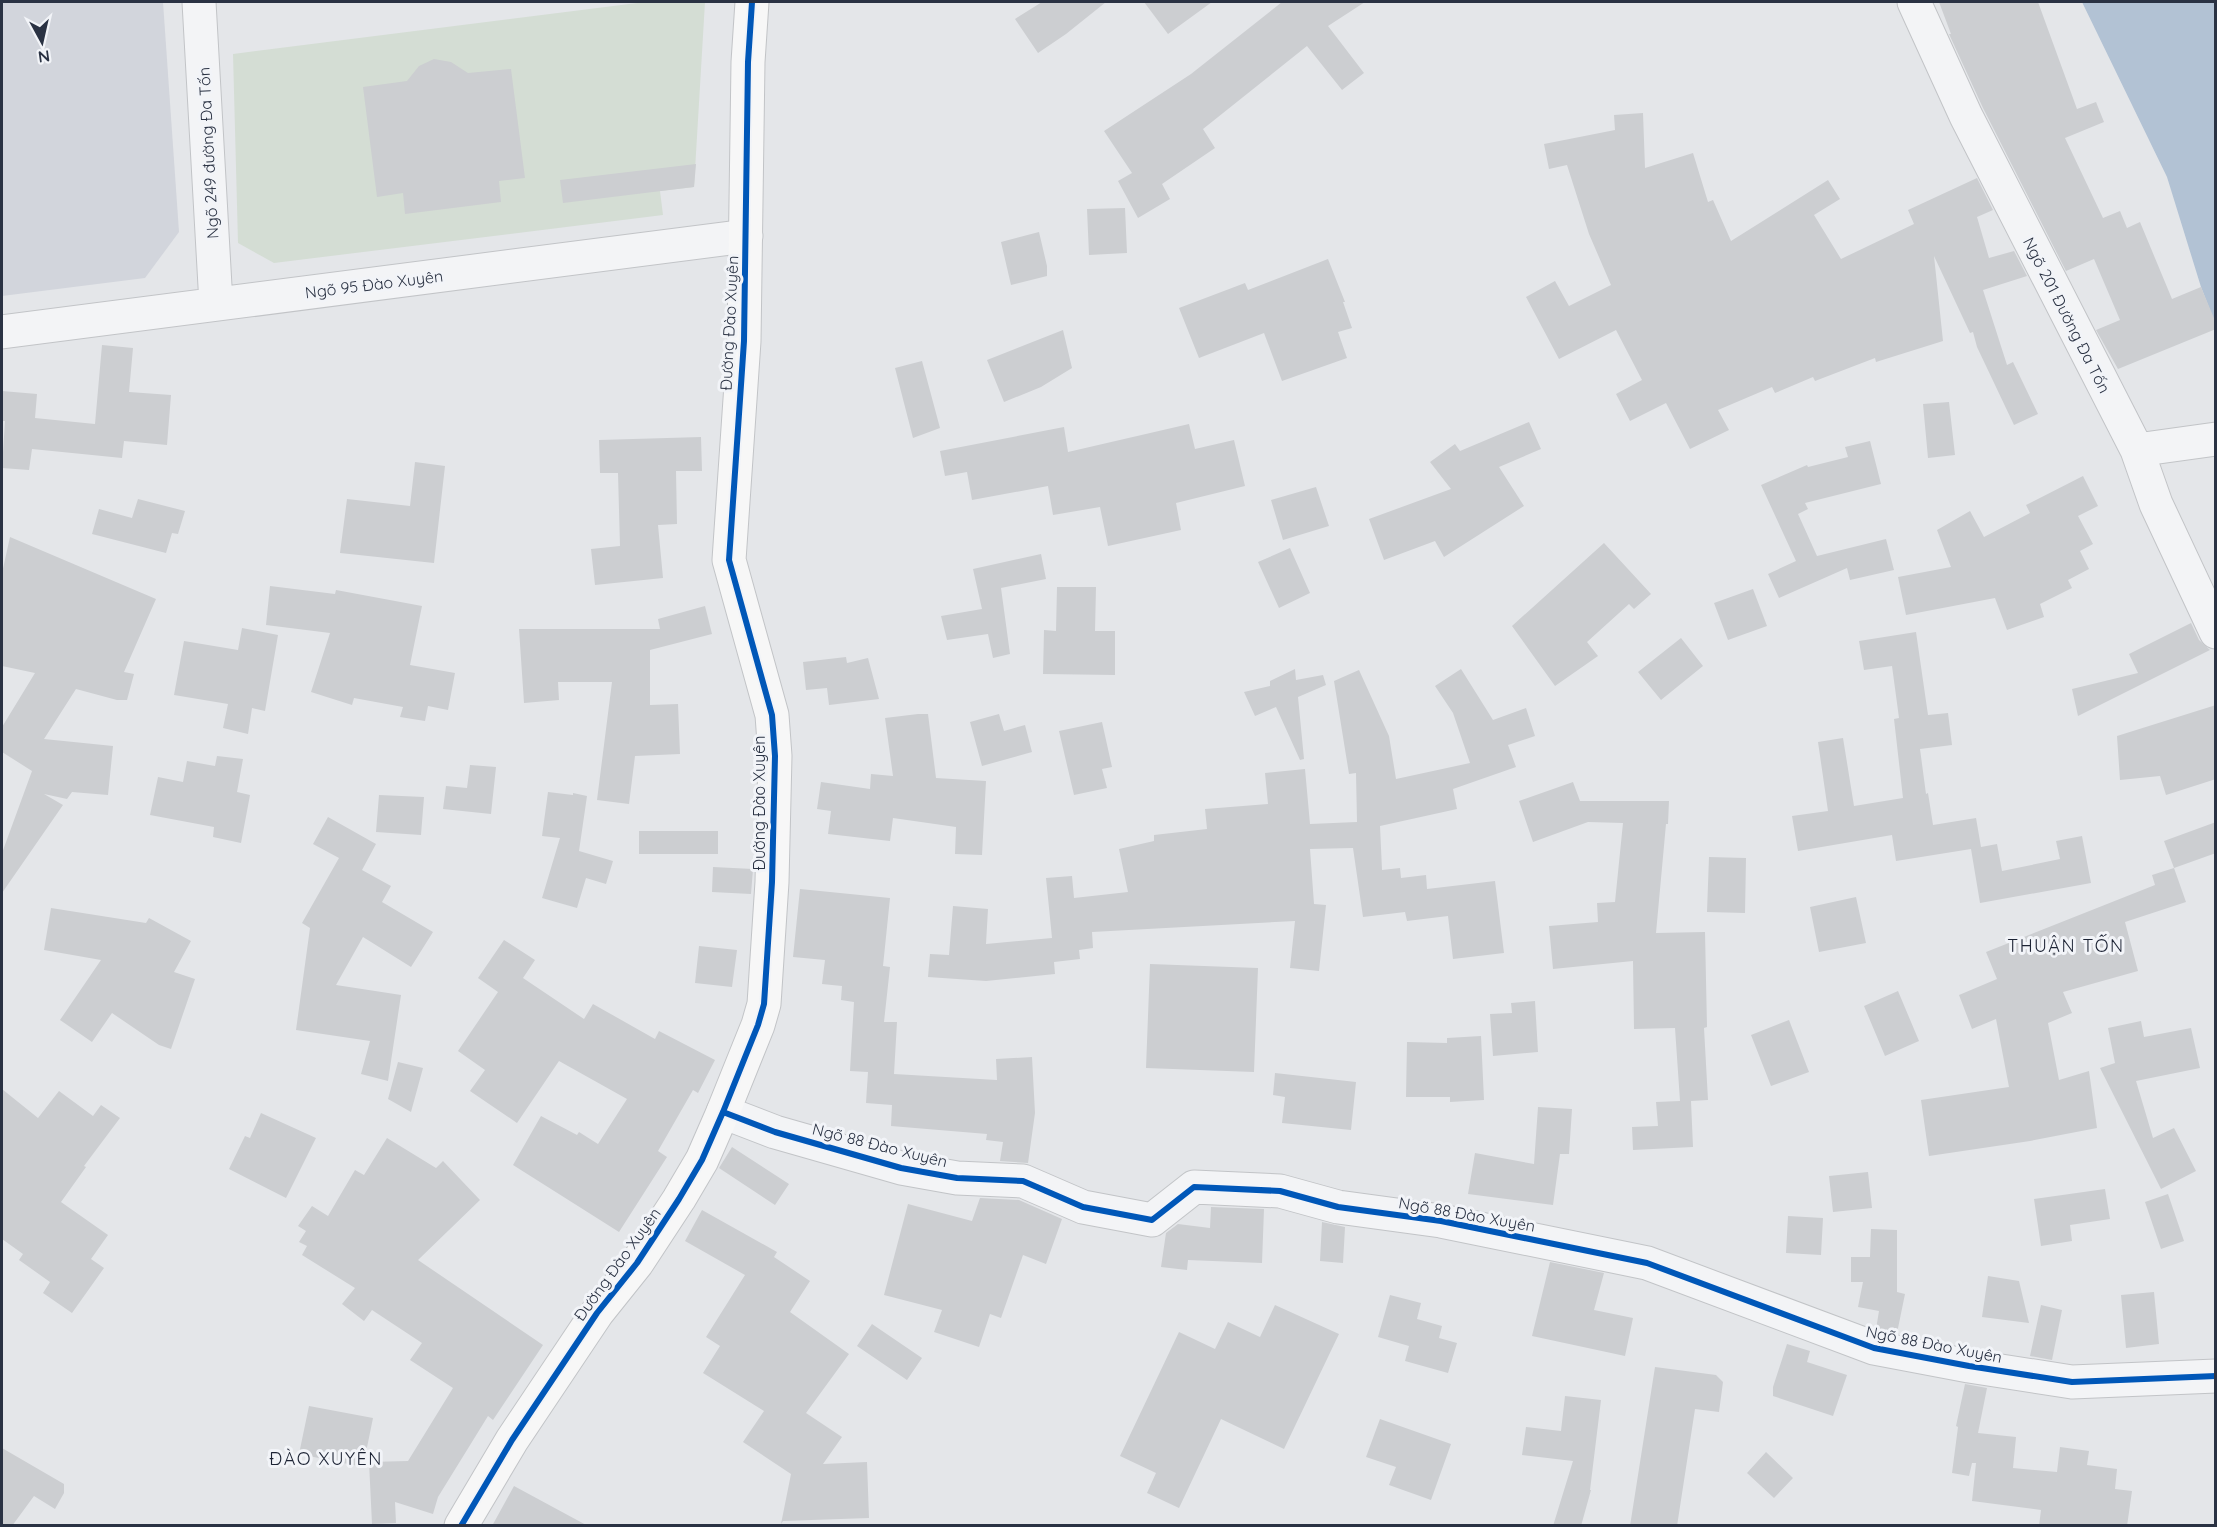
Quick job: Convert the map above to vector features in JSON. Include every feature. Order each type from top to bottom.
[{"type":"street","name":"Ngõ 249 đường Đa Tốn","points":[[199,2],[216,304]]},
{"type":"street","name":"Đường Đào Xuyên","points":[[461,1526],[512,1440],[597,1313],[637,1263],[680,1199],[702,1160],[723,1112],[758,1025],[764,1004],[770,929],[775,756],[772,715],[729,560],[744,341],[748,62],[752,2]]},
{"type":"street","name":"Ngõ 201 Đường Đa Tốn","points":[[1914,2],[1966,116],[2137,450],[2156,504],[2216,632]]},
{"type":"street","name":"Ngõ 95 Đào Xuyên","points":[[2,332],[746,236]]},
{"type":"street","points":[[2137,450],[2216,439]]},
{"type":"street","name":"Ngõ 88 Đào Xuyên","points":[[723,1112],[775,1132],[902,1168],[957,1178],[1023,1181],[1083,1207],[1152,1220],[1194,1187],[1280,1191],[1338,1207],[1441,1221],[1527,1237],[1647,1263],[1874,1348],[1969,1366],[2072,1382],[2216,1376]]},
{"type":"shaded area","points":[[2,2],[163,2],[179,232],[145,278],[2,296]]},
{"type":"shaded area","points":[[645,2],[705,2],[694,187],[660,191],[663,215],[274,263],[238,243],[233,54]]},
{"type":"water","points":[[2082,2],[2215,2],[2215,323],[2201,287],[2167,177]]},
{"type":"building","points":[[1042,2],[1106,2],[1038,53],[1015,19]]},
{"type":"building","points":[[1144,2],[1212,2],[1168,34]]},
{"type":"building","points":[[1282,2],[1365,2],[1328,26],[1364,73],[1342,90],[1307,46],[1203,129],[1215,148],[1162,184],[1170,199],[1138,218],[1118,181],[1132,173],[1104,131],[1191,74]]},
{"type":"building","points":[[1939,2],[2038,2],[2077,109],[2096,102],[2104,122],[2065,138],[2103,218],[2120,211],[2127,228],[2140,222],[2172,299],[2201,287],[2216,323],[2216,329],[2118,369],[2096,330],[2120,320],[2094,259],[2066,271],[1983,108],[1949,34],[1951,34]]},
{"type":"building","points":[[434,59],[451,62],[468,73],[511,69],[525,178],[499,181],[501,202],[405,214],[403,193],[377,197],[363,87],[407,81],[419,66]]},
{"type":"building","points":[[1643,113],[1645,168],[1693,153],[1708,202],[1713,200],[1731,241],[1828,180],[1840,199],[1814,215],[1841,259],[1914,224],[1908,210],[1977,178],[1993,210],[1977,217],[1989,258],[2014,251],[2027,276],[1983,290],[2007,365],[2013,362],[2038,414],[2014,425],[1977,347],[1973,332],[1970,333],[1934,256],[1943,341],[1876,362],[1875,358],[1815,381],[1813,377],[1775,393],[1772,387],[1718,410],[1729,430],[1690,449],[1666,403],[1630,421],[1616,394],[1642,380],[1616,330],[1559,359],[1526,297],[1555,281],[1569,306],[1611,285],[1589,234],[1567,165],[1549,169],[1544,144],[1615,130],[1614,115]]},
{"type":"building","points":[[696,164],[694,187],[563,203],[560,180]]},
{"type":"building","points":[[1125,208],[1127,253],[1089,255],[1087,209]]},
{"type":"building","points":[[1039,232],[1047,276],[1011,285],[1001,242]]},
{"type":"building","points":[[1328,259],[1345,302],[1343,302],[1352,328],[1338,332],[1347,358],[1282,381],[1264,333],[1199,358],[1179,308],[1245,283],[1248,290]]},
{"type":"building","points":[[1063,330],[1072,368],[1041,387],[1004,402],[987,360]]},
{"type":"building","points":[[102,345],[133,348],[129,392],[171,395],[167,445],[124,441],[122,458],[32,449],[29,470],[2,468],[5,421],[2,421],[2,391],[37,394],[35,418],[95,424]]},
{"type":"building","points":[[922,361],[940,428],[913,438],[895,368]]},
{"type":"building","points":[[1949,402],[1955,455],[1928,458],[1923,404]]},
{"type":"building","points":[[1529,422],[1541,449],[1499,467],[1524,506],[1444,557],[1435,541],[1384,560],[1369,519],[1451,489],[1430,462],[1455,444],[1460,451]]},
{"type":"building","points":[[1189,424],[1195,449],[1234,440],[1245,486],[1176,503],[1181,530],[1108,546],[1100,507],[1053,515],[1048,486],[972,500],[967,472],[945,476],[940,451],[1064,427],[1068,452]]},
{"type":"building","points":[[701,437],[702,471],[676,471],[677,524],[658,525],[663,578],[595,585],[591,549],[620,546],[618,473],[600,473],[599,440]]},
{"type":"building","points":[[1870,441],[1881,484],[1805,503],[1808,509],[1798,514],[1817,556],[1886,539],[1894,570],[1850,580],[1847,568],[1779,598],[1768,574],[1796,561],[1761,485],[1807,465],[1808,467],[1848,457],[1845,447]]},
{"type":"building","points":[[415,462],[445,466],[434,563],[340,553],[347,499],[410,506]]},
{"type":"building","points":[[2083,476],[2098,506],[2078,516],[2093,544],[2080,551],[2089,569],[2068,580],[2072,588],[2040,604],[2044,617],[2007,630],[1995,598],[1906,615],[1898,577],[1951,567],[1937,530],[1970,511],[1984,537],[2030,513],[2026,505]]},
{"type":"building","points":[[1316,487],[1329,526],[1283,540],[1271,500]]},
{"type":"building","points":[[138,499],[185,511],[178,534],[172,533],[166,553],[92,534],[99,509],[132,518]]},
{"type":"building","points":[[10,537],[156,599],[124,672],[134,674],[127,700],[117,700],[76,689],[44,739],[113,746],[108,795],[72,792],[67,799],[44,794],[63,805],[2,893],[2,853],[32,771],[2,752],[2,727],[35,673],[2,666],[2,573]]},
{"type":"building","points":[[1604,543],[1651,594],[1634,609],[1629,604],[1587,642],[1598,656],[1555,686],[1512,626]]},
{"type":"building","points":[[1290,548],[1310,593],[1279,608],[1258,562]]},
{"type":"building","points":[[1041,554],[1046,579],[1001,588],[1010,654],[993,658],[988,634],[947,640],[941,616],[982,609],[973,569]]},
{"type":"building","points":[[270,586],[335,594],[336,590],[422,606],[410,665],[455,673],[448,710],[428,706],[425,721],[400,717],[403,707],[354,698],[352,705],[311,692],[330,633],[266,625]]},
{"type":"building","points":[[1057,587],[1096,587],[1095,631],[1115,631],[1115,675],[1043,674],[1044,630],[1056,631]]},
{"type":"building","points":[[1753,589],[1767,626],[1728,640],[1714,603]]},
{"type":"building","points":[[705,606],[712,634],[650,650],[650,705],[678,704],[680,754],[635,756],[629,804],[597,800],[612,682],[558,682],[559,700],[524,703],[519,629],[660,629],[658,619]]},
{"type":"building","points":[[2191,623],[2199,640],[2210,650],[2078,716],[2072,689],[2138,673],[2129,654]]},
{"type":"building","points":[[242,628],[278,635],[265,711],[252,708],[248,734],[223,728],[228,704],[174,695],[184,641],[238,650]]},
{"type":"building","points":[[1916,632],[1928,715],[1948,713],[1952,745],[1920,749],[1933,825],[1976,818],[1981,847],[1997,844],[2002,871],[2060,859],[2056,841],[2082,836],[2091,883],[1980,903],[1971,849],[1896,861],[1892,835],[1798,851],[1792,816],[1828,811],[1818,742],[1843,738],[1854,806],[1903,798],[1894,719],[1899,718],[1892,666],[1864,670],[1859,641]]},
{"type":"building","points":[[1681,638],[1703,666],[1661,700],[1638,672]]},
{"type":"building","points":[[846,657],[847,663],[868,658],[879,699],[829,705],[827,688],[806,690],[803,662]]},
{"type":"building","points":[[1295,669],[1296,680],[1323,675],[1326,685],[1298,697],[1304,759],[1300,760],[1276,707],[1255,716],[1244,692],[1270,686],[1270,681]]},
{"type":"building","points":[[1461,669],[1493,720],[1526,708],[1535,736],[1508,745],[1516,767],[1453,789],[1457,809],[1380,826],[1382,870],[1400,868],[1401,878],[1426,875],[1427,889],[1495,881],[1504,953],[1453,959],[1448,916],[1407,921],[1405,912],[1363,917],[1353,848],[1310,849],[1314,904],[1326,905],[1319,971],[1290,968],[1295,921],[1092,932],[1093,948],[1079,950],[1080,959],[1054,962],[1055,974],[986,981],[928,977],[930,954],[949,955],[953,906],[988,909],[986,944],[1052,938],[1046,878],[1072,876],[1074,898],[1128,892],[1119,849],[1154,841],[1154,835],[1207,829],[1205,809],[1268,804],[1265,773],[1305,769],[1310,824],[1357,822],[1356,773],[1349,774],[1334,681],[1359,670],[1389,736],[1396,779],[1470,763],[1453,713],[1435,686]]},
{"type":"building","points":[[2216,705],[2216,779],[2166,795],[2160,776],[2120,780],[2117,736]]},
{"type":"building","points":[[928,714],[936,778],[986,781],[982,855],[955,854],[956,827],[893,818],[890,841],[828,834],[831,811],[817,809],[821,782],[870,789],[871,774],[893,776],[885,718]]},
{"type":"building","points":[[999,714],[1004,731],[1025,725],[1032,752],[982,766],[970,722]]},
{"type":"building","points":[[1102,722],[1112,767],[1102,769],[1107,788],[1074,795],[1059,731]]},
{"type":"building","points":[[217,756],[243,759],[237,792],[250,795],[241,843],[213,837],[214,827],[150,815],[158,777],[183,782],[187,761],[215,766]]},
{"type":"building","points":[[470,765],[496,767],[491,814],[443,809],[446,786],[467,788]]},
{"type":"building","points":[[1573,782],[1580,801],[1669,801],[1656,933],[1705,932],[1707,1027],[1704,1028],[1708,1100],[1691,1101],[1693,1147],[1633,1150],[1632,1127],[1658,1126],[1656,1102],[1680,1101],[1675,1028],[1634,1029],[1633,961],[1553,969],[1549,926],[1598,922],[1597,903],[1615,902],[1623,823],[1588,822],[1533,842],[1519,801]]},
{"type":"building","points":[[548,792],[587,796],[579,851],[613,861],[606,884],[586,878],[577,908],[542,898],[560,838],[542,836]]},
{"type":"building","points":[[379,795],[424,797],[421,835],[376,832]]},
{"type":"building","points":[[328,817],[376,844],[362,870],[391,886],[382,902],[433,932],[411,967],[363,937],[336,985],[401,995],[388,1081],[361,1074],[370,1041],[296,1030],[310,928],[302,923],[339,858],[313,844]]},
{"type":"building","points":[[2216,822],[2216,853],[2174,868],[2164,841]]},
{"type":"building","points":[[639,831],[718,831],[718,854],[639,854]]},
{"type":"building","points":[[1709,857],[1746,858],[1745,913],[1707,912]]},
{"type":"building","points":[[713,867],[753,869],[751,894],[712,892]]},
{"type":"building","points":[[2174,868],[2186,902],[2125,922],[2138,971],[2063,992],[2072,1013],[2048,1023],[2059,1080],[2089,1071],[2097,1128],[2030,1141],[1929,1156],[1921,1100],[2009,1087],[1996,1019],[1972,1029],[1959,995],[1997,979],[1986,952],[2155,885],[2152,875]]},
{"type":"building","points":[[800,889],[890,898],[883,966],[890,967],[884,1022],[897,1022],[894,1074],[997,1080],[996,1059],[1032,1057],[1035,1113],[1028,1163],[1000,1161],[1003,1142],[986,1140],[987,1134],[891,1126],[892,1105],[866,1103],[868,1072],[850,1071],[854,1002],[841,1000],[842,986],[822,984],[825,960],[793,957]]},
{"type":"building","points":[[1856,897],[1866,943],[1819,952],[1810,907]]},
{"type":"building","points":[[51,908],[146,923],[149,918],[191,941],[174,972],[195,979],[171,1049],[159,1045],[112,1013],[92,1042],[60,1020],[101,960],[44,950]]},
{"type":"building","points":[[504,940],[535,960],[523,978],[584,1019],[593,1004],[655,1039],[659,1031],[715,1060],[698,1093],[693,1090],[658,1151],[667,1157],[619,1232],[513,1165],[541,1116],[577,1135],[579,1132],[598,1144],[627,1099],[559,1061],[517,1123],[470,1091],[485,1070],[458,1051],[498,992],[478,978]]},
{"type":"building","points":[[699,946],[737,950],[732,987],[695,983]]},
{"type":"building","points":[[1150,964],[1258,968],[1254,1072],[1146,1068]]},
{"type":"building","points":[[1898,991],[1919,1041],[1885,1056],[1864,1006]]},
{"type":"building","points":[[1535,1001],[1538,1052],[1493,1056],[1490,1014],[1512,1013],[1511,1003]]},
{"type":"building","points":[[1789,1020],[1809,1072],[1771,1086],[1751,1035]]},
{"type":"building","points":[[2141,1021],[2144,1037],[2191,1028],[2200,1068],[2136,1081],[2153,1138],[2174,1128],[2196,1171],[2161,1189],[2100,1068],[2115,1063],[2108,1028]]},
{"type":"building","points":[[1481,1036],[1484,1100],[1450,1102],[1450,1097],[1406,1097],[1407,1042],[1447,1043],[1447,1038]]},
{"type":"building","points":[[398,1062],[423,1068],[411,1112],[388,1099]]},
{"type":"building","points":[[1275,1073],[1356,1082],[1351,1130],[1282,1123],[1285,1097],[1273,1095]]},
{"type":"building","points":[[2,1089],[38,1118],[59,1091],[93,1116],[101,1105],[120,1118],[84,1166],[86,1167],[61,1202],[108,1235],[91,1259],[104,1268],[72,1313],[43,1293],[50,1282],[19,1260],[23,1254],[2,1239]]},
{"type":"building","points":[[1538,1107],[1572,1109],[1569,1154],[1560,1154],[1553,1205],[1468,1194],[1475,1153],[1534,1164]]},
{"type":"building","points":[[261,1113],[316,1138],[286,1198],[229,1169],[245,1136],[250,1138]]},
{"type":"building","points":[[387,1138],[436,1168],[443,1161],[480,1200],[418,1260],[543,1345],[493,1420],[488,1416],[438,1497],[433,1514],[395,1502],[396,1523],[372,1524],[369,1462],[408,1461],[453,1388],[410,1360],[422,1343],[372,1310],[364,1321],[342,1304],[355,1288],[302,1255],[307,1246],[299,1242],[306,1231],[298,1226],[312,1206],[328,1216],[355,1170],[364,1175]]},
{"type":"building","points":[[732,1147],[789,1184],[775,1205],[719,1168]]},
{"type":"building","points":[[1868,1172],[1872,1208],[1833,1212],[1829,1176]]},
{"type":"building","points":[[2105,1189],[2110,1219],[2070,1225],[2072,1241],[2041,1246],[2034,1199]]},
{"type":"building","points":[[2168,1194],[2184,1241],[2161,1249],[2145,1202]]},
{"type":"building","points":[[980,1198],[1019,1200],[1062,1219],[1046,1264],[1023,1255],[1001,1318],[990,1314],[979,1347],[934,1332],[942,1310],[884,1295],[908,1204],[972,1221]]},
{"type":"building","points":[[1211,1207],[1264,1209],[1262,1263],[1188,1260],[1187,1270],[1161,1267],[1166,1233],[1178,1224],[1210,1228]]},
{"type":"building","points":[[702,1210],[777,1252],[774,1257],[810,1281],[790,1312],[849,1354],[806,1413],[842,1437],[823,1464],[867,1462],[869,1518],[783,1521],[781,1524],[791,1474],[743,1442],[764,1411],[703,1373],[720,1346],[706,1337],[745,1275],[685,1241]]},
{"type":"building","points":[[1788,1216],[1823,1218],[1821,1255],[1786,1253]]},
{"type":"building","points":[[1322,1222],[1345,1227],[1343,1263],[1320,1261]]},
{"type":"building","points":[[1871,1229],[1897,1230],[1897,1292],[1905,1294],[1897,1333],[1876,1329],[1879,1311],[1858,1307],[1863,1282],[1851,1282],[1851,1257],[1870,1257]]},
{"type":"building","points":[[1550,1262],[1604,1273],[1594,1310],[1633,1318],[1625,1356],[1532,1336]]},
{"type":"building","points":[[1988,1276],[2019,1281],[2029,1323],[1982,1317]]},
{"type":"building","points":[[2154,1292],[2159,1344],[2126,1348],[2121,1295]]},
{"type":"building","points":[[1390,1295],[1421,1303],[1417,1319],[1442,1326],[1439,1338],[1457,1343],[1448,1373],[1405,1361],[1409,1346],[1378,1337]]},
{"type":"building","points":[[1275,1305],[1339,1334],[1284,1449],[1221,1419],[1179,1508],[1147,1493],[1156,1473],[1120,1456],[1179,1332],[1215,1349],[1228,1322],[1260,1337]]},
{"type":"building","points":[[2041,1305],[2062,1310],[2052,1360],[2030,1356]]},
{"type":"building","points":[[872,1324],[922,1358],[907,1380],[857,1346]]},
{"type":"building","points":[[1787,1344],[1810,1351],[1807,1362],[1847,1375],[1833,1416],[1773,1396],[1773,1387]]},
{"type":"building","points":[[1655,1367],[1716,1375],[1723,1382],[1719,1412],[1695,1409],[1677,1526],[1630,1526]]},
{"type":"building","points":[[1965,1384],[1987,1388],[1978,1433],[2016,1437],[2013,1468],[2057,1472],[2060,1447],[2089,1451],[2087,1465],[2117,1469],[2115,1489],[2132,1491],[2127,1526],[2039,1526],[2041,1510],[1972,1501],[1976,1463],[1972,1463],[1969,1476],[1952,1473],[1958,1427],[1956,1426]]},
{"type":"building","points":[[1565,1396],[1601,1400],[1591,1490],[1581,1526],[1553,1526],[1573,1461],[1522,1455],[1526,1427],[1561,1431]]},
{"type":"building","points":[[309,1406],[373,1418],[363,1467],[299,1454]]},
{"type":"building","points":[[1380,1419],[1451,1444],[1431,1500],[1389,1485],[1396,1467],[1366,1457]]},
{"type":"building","points":[[2,1448],[64,1484],[64,1493],[55,1509],[34,1496],[12,1526],[2,1526]]},
{"type":"building","points":[[1766,1452],[1793,1478],[1774,1498],[1747,1473]]},
{"type":"building","points":[[514,1486],[588,1526],[492,1526]]},
{"type":"cycle path","points":[[461,1526],[512,1440],[597,1313],[637,1263],[702,1160],[758,1025],[764,1004],[772,882],[775,756],[772,715],[729,560],[744,341],[748,62],[752,2]]},
{"type":"cycle path","points":[[723,1112],[775,1132],[901,1168],[957,1178],[1023,1181],[1083,1207],[1152,1220],[1194,1187],[1280,1191],[1338,1207],[1441,1221],[1647,1263],[1874,1348],[1969,1366],[2072,1382],[2216,1376]]},
{"type":"district","name":"THUẬN TỐN","points":[[2066,945]]},
{"type":"district","name":"ĐÀO XUYÊN","points":[[326,1458]]}]
